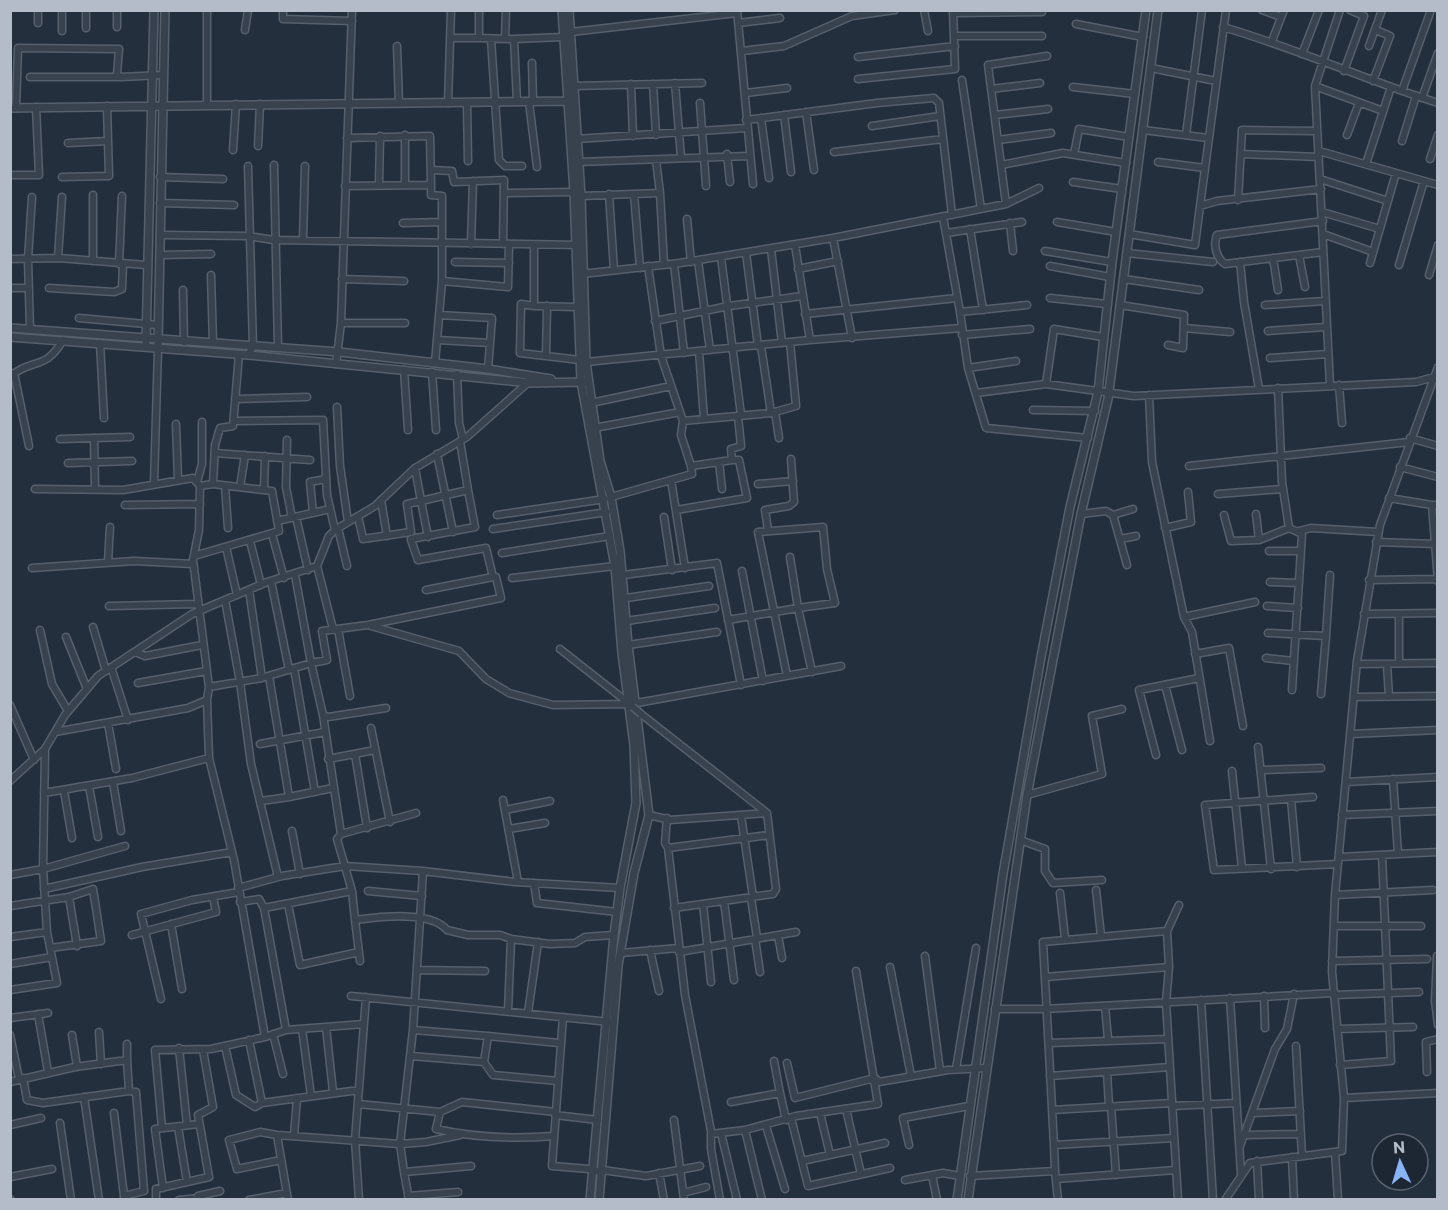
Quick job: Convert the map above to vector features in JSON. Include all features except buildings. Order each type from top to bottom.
[{"type":"street","points":[[38,10],[38,23]]},
{"type":"street","points":[[62,10],[62,31]]},
{"type":"street","points":[[86,10],[86,28]]},
{"type":"street","points":[[117,10],[117,27]]},
{"type":"street","points":[[146,348],[146,265],[154,10]]},
{"type":"street","points":[[154,484],[165,10]]},
{"type":"street","points":[[207,10],[207,105]]},
{"type":"street","points":[[245,30],[248,10]]},
{"type":"street","points":[[284,10],[283,19],[352,21]]},
{"type":"street","points":[[336,364],[341,323],[352,10]]},
{"type":"street","points":[[448,103],[451,10]]},
{"type":"street","points":[[479,10],[479,38]]},
{"type":"street","points":[[505,39],[506,10]]},
{"type":"street","points":[[562,10],[578,194]]},
{"type":"street","points":[[569,10],[573,86],[570,101],[578,162],[577,307],[594,459],[608,498],[607,512],[615,566],[622,653],[633,705],[649,815],[634,873],[620,953],[599,1171],[590,1200]]},
{"type":"street","points":[[742,51],[784,46],[852,16],[895,10]]},
{"type":"street","points":[[924,10],[928,31]]},
{"type":"street","points":[[957,1200],[1003,874],[1044,638],[1070,507],[1095,411],[1110,277],[1146,10]]},
{"type":"street","points":[[968,1200],[1027,795],[1081,514],[1108,395],[1158,10]]},
{"type":"street","points":[[1186,135],[1202,10]]},
{"type":"street","points":[[1130,234],[1195,245],[1226,10]]},
{"type":"street","points":[[1262,10],[1282,14],[1272,41]]},
{"type":"street","points":[[1302,54],[1319,10]]},
{"type":"street","points":[[1330,386],[1315,86],[1321,60],[1340,10]]},
{"type":"street","points":[[1344,71],[1364,16],[1350,10]]},
{"type":"street","points":[[1369,46],[1382,10]]},
{"type":"street","points":[[1402,92],[1431,10]]},
{"type":"street","points":[[858,80],[955,69],[953,11],[1042,12]]},
{"type":"street","points":[[571,32],[710,13],[737,12],[753,183]]},
{"type":"street","points":[[738,23],[780,18]]},
{"type":"street","points":[[1076,24],[1143,37]]},
{"type":"street","points":[[1223,27],[1272,41],[1344,71],[1437,103]]},
{"type":"street","points":[[1373,81],[1390,36],[1376,30]]},
{"type":"street","points":[[450,38],[514,39],[563,36]]},
{"type":"street","points":[[954,36],[1042,36]]},
{"type":"street","points":[[491,39],[500,163],[504,166],[522,166]]},
{"type":"street","points":[[514,39],[517,102]]},
{"type":"street","points":[[397,46],[399,103]]},
{"type":"street","points":[[858,57],[955,46]]},
{"type":"street","points":[[121,77],[117,75],[118,49],[18,48],[13,108],[570,101]]},
{"type":"street","points":[[1402,141],[1437,53]]},
{"type":"street","points":[[1006,204],[988,65],[1047,56]]},
{"type":"street","points":[[532,63],[531,102],[537,167]]},
{"type":"street","points":[[1151,68],[1216,81]]},
{"type":"street","points":[[30,77],[162,75]]},
{"type":"street","points":[[962,80],[981,209]]},
{"type":"street","points":[[573,86],[702,82]]},
{"type":"street","points":[[675,83],[681,158]]},
{"type":"street","points":[[991,89],[1040,83]]},
{"type":"street","points":[[631,84],[633,136]]},
{"type":"street","points":[[653,84],[656,135]]},
{"type":"street","points":[[1315,86],[1383,111]]},
{"type":"street","points":[[1073,87],[1135,94]]},
{"type":"street","points":[[1366,164],[1391,87]]},
{"type":"street","points":[[746,93],[787,88]]},
{"type":"street","points":[[576,139],[702,133],[746,124],[761,118],[931,98],[939,103],[952,215]]},
{"type":"street","points":[[467,102],[468,161]]},
{"type":"street","points":[[700,103],[706,186]]},
{"type":"street","points":[[1347,135],[1359,103]]},
{"type":"street","points":[[258,146],[260,104]]},
{"type":"street","points":[[232,150],[236,105]]},
{"type":"street","points":[[62,177],[109,176],[107,106]]},
{"type":"street","points":[[10,175],[39,175],[36,107]]},
{"type":"street","points":[[995,115],[1048,109]]},
{"type":"street","points":[[806,112],[814,170]]},
{"type":"street","points":[[784,115],[791,172]]},
{"type":"street","points":[[872,126],[940,116]]},
{"type":"street","points":[[761,118],[769,178]]},
{"type":"street","points":[[1074,154],[1079,129],[1129,137]]},
{"type":"street","points":[[1143,130],[1208,138]]},
{"type":"street","points":[[1238,200],[1242,130],[1317,130]]},
{"type":"street","points":[[998,140],[1052,134]]},
{"type":"street","points":[[405,135],[405,184]]},
{"type":"street","points":[[1430,159],[1437,135]]},
{"type":"street","points":[[379,185],[380,136]]},
{"type":"street","points":[[347,138],[430,136],[431,195],[442,196],[442,281],[435,363]]},
{"type":"street","points":[[834,152],[943,139]]},
{"type":"street","points":[[68,143],[108,141]]},
{"type":"street","points":[[1001,165],[1055,157],[1063,153],[1126,163]]},
{"type":"street","points":[[578,162],[656,160],[727,154],[749,156]]},
{"type":"street","points":[[727,154],[730,182]]},
{"type":"street","points":[[1241,154],[1319,154],[1366,164],[1437,185]]},
{"type":"street","points":[[656,160],[664,265]]},
{"type":"street","points":[[1158,162],[1205,168]]},
{"type":"street","points":[[274,165],[278,348]]},
{"type":"street","points":[[248,166],[248,237],[253,347],[248,355]]},
{"type":"street","points":[[303,240],[305,166]]},
{"type":"street","points":[[430,170],[452,171],[454,182],[504,180],[506,244],[509,263],[508,287],[442,281]]},
{"type":"street","points":[[1370,263],[1396,173]]},
{"type":"street","points":[[160,177],[223,179]]},
{"type":"street","points":[[1320,179],[1388,201]]},
{"type":"street","points":[[471,244],[473,181]]},
{"type":"street","points":[[1399,265],[1424,181]]},
{"type":"street","points":[[1073,182],[1122,189]]},
{"type":"street","points":[[345,186],[430,185]]},
{"type":"street","points":[[582,274],[674,264],[833,238],[1006,204],[1039,188]]},
{"type":"street","points":[[1200,206],[1321,189]]},
{"type":"street","points":[[504,192],[660,193]]},
{"type":"street","points":[[609,194],[614,270]]},
{"type":"street","points":[[634,194],[640,267]]},
{"type":"street","points":[[93,195],[93,261]]},
{"type":"street","points":[[49,288],[114,292],[122,289],[122,196]]},
{"type":"street","points":[[30,330],[28,259],[32,197]]},
{"type":"street","points":[[57,258],[62,197]]},
{"type":"street","points":[[160,203],[234,205]]},
{"type":"street","points":[[1322,212],[1380,229]]},
{"type":"street","points":[[943,217],[968,368],[986,428],[1088,438]]},
{"type":"street","points":[[687,219],[705,310],[710,350]]},
{"type":"street","points":[[1323,221],[1217,235],[1215,240],[1220,261],[1225,264],[1323,252]]},
{"type":"street","points":[[403,223],[442,222]]},
{"type":"street","points":[[946,233],[1022,222]]},
{"type":"street","points":[[1057,222],[1116,232]]},
{"type":"street","points":[[1010,224],[1013,251]]},
{"type":"street","points":[[970,230],[983,310]]},
{"type":"street","points":[[1323,234],[1373,252]]},
{"type":"street","points":[[160,235],[248,237],[274,240],[579,245]]},
{"type":"street","points":[[833,238],[852,338]]},
{"type":"street","points":[[795,244],[810,340]]},
{"type":"street","points":[[1429,275],[1437,244]]},
{"type":"street","points":[[534,245],[534,306]]},
{"type":"street","points":[[579,245],[582,274],[583,361]]},
{"type":"street","points":[[771,249],[782,343]]},
{"type":"street","points":[[1045,251],[1112,262]]},
{"type":"street","points":[[1127,252],[1213,262]]},
{"type":"street","points":[[746,253],[760,346],[779,438]]},
{"type":"street","points":[[160,255],[211,254]]},
{"type":"street","points":[[1299,255],[1305,287]]},
{"type":"street","points":[[721,257],[735,348],[740,415],[741,446],[730,449],[732,460]]},
{"type":"street","points":[[10,259],[57,258],[146,265]]},
{"type":"street","points":[[1273,258],[1278,290]]},
{"type":"street","points":[[798,269],[837,261]]},
{"type":"street","points":[[455,262],[509,263]]},
{"type":"street","points":[[1240,262],[1244,302],[1259,388]]},
{"type":"street","points":[[674,264],[684,353]]},
{"type":"street","points":[[497,515],[608,498],[692,474],[681,435],[683,421],[660,356],[648,266]]},
{"type":"street","points":[[1050,266],[1110,277]]},
{"type":"street","points":[[211,275],[213,343]]},
{"type":"street","points":[[342,279],[404,281]]},
{"type":"street","points":[[1124,279],[1199,290]]},
{"type":"street","points":[[10,288],[29,288]]},
{"type":"street","points":[[183,290],[184,342]]},
{"type":"street","points":[[655,321],[705,310],[802,296]]},
{"type":"street","points":[[806,314],[957,298]]},
{"type":"street","points":[[1050,298],[1107,304]]},
{"type":"street","points":[[1265,305],[1324,301]]},
{"type":"street","points":[[577,307],[521,304],[520,353],[583,361],[660,356],[810,340],[1030,329]]},
{"type":"street","points":[[960,312],[1027,305]]},
{"type":"street","points":[[1120,305],[1184,315],[1183,348],[1168,345]]},
{"type":"street","points":[[546,356],[547,306]]},
{"type":"street","points":[[439,315],[492,318],[488,369]]},
{"type":"street","points":[[79,318],[157,325]]},
{"type":"street","points":[[341,323],[405,323]]},
{"type":"street","points":[[1268,331],[1326,327]]},
{"type":"street","points":[[10,328],[339,352],[535,375],[559,381]]},
{"type":"street","points":[[1184,328],[1230,332]]},
{"type":"street","points":[[1046,384],[1054,329],[1103,337]]},
{"type":"street","points":[[10,337],[239,354],[530,383],[585,382]]},
{"type":"street","points":[[29,446],[12,375],[39,365],[54,355],[63,340]]},
{"type":"street","points":[[438,340],[490,343]]},
{"type":"street","points":[[683,421],[773,412],[796,406],[790,342]]},
{"type":"street","points":[[99,343],[104,418]]},
{"type":"street","points":[[699,351],[704,419]]},
{"type":"street","points":[[213,484],[215,453],[220,428],[233,426],[234,421],[239,354]]},
{"type":"street","points":[[1270,358],[1328,354]]},
{"type":"street","points":[[968,368],[1016,361]]},
{"type":"street","points":[[1225,1200],[1246,1166],[1257,1161],[1342,1151],[1344,1098],[1336,1029],[1332,961],[1335,895],[1357,664],[1378,532],[1410,440],[1436,377],[1437,367]]},
{"type":"street","points":[[404,370],[408,430]]},
{"type":"street","points":[[432,372],[435,430]]},
{"type":"street","points":[[411,540],[475,527],[462,440],[457,374]]},
{"type":"street","points":[[350,696],[335,629],[317,566],[329,536],[381,500],[415,468],[462,440],[530,383],[535,375]]},
{"type":"street","points":[[976,393],[1046,384],[1108,395],[1149,395],[1416,382],[1436,377]]},
{"type":"street","points":[[585,382],[591,403],[626,598],[633,705],[636,807],[620,888],[604,1021],[598,1120],[599,1200]]},
{"type":"street","points":[[1339,385],[1342,423]]},
{"type":"street","points":[[591,403],[671,386]]},
{"type":"street","points":[[1278,388],[1283,489],[1290,528]]},
{"type":"street","points":[[1149,395],[1152,462],[1184,617],[1192,632],[1210,741]]},
{"type":"street","points":[[236,399],[307,397]]},
{"type":"street","points":[[337,407],[340,466],[348,522]]},
{"type":"street","points":[[1033,410],[1095,411]]},
{"type":"street","points":[[594,428],[680,412]]},
{"type":"street","points":[[234,421],[323,420],[330,509],[347,566]]},
{"type":"street","points":[[202,422],[200,504],[193,564],[209,687],[207,700],[209,758],[232,852],[265,1037]]},
{"type":"street","points":[[176,424],[178,480]]},
{"type":"street","points":[[60,439],[130,437]]},
{"type":"street","points":[[94,438],[95,489]]},
{"type":"street","points":[[288,440],[286,487],[308,570]]},
{"type":"street","points":[[1189,466],[1281,457],[1410,440],[1437,446]]},
{"type":"street","points":[[215,453],[310,460]]},
{"type":"street","points":[[437,453],[453,532]]},
{"type":"street","points":[[240,487],[245,455]]},
{"type":"street","points":[[264,490],[265,456]]},
{"type":"street","points":[[768,530],[765,510],[792,505],[795,500],[791,459]]},
{"type":"street","points":[[676,510],[747,498],[739,460],[691,466]]},
{"type":"street","points":[[68,463],[132,461]]},
{"type":"street","points":[[719,462],[722,489]]},
{"type":"street","points":[[1400,467],[1437,477]]},
{"type":"street","points":[[415,468],[428,537]]},
{"type":"street","points":[[35,489],[123,489],[193,478],[199,484],[272,491],[279,531],[194,556]]},
{"type":"street","points":[[313,513],[310,482],[326,479]]},
{"type":"street","points":[[671,480],[685,568]]},
{"type":"street","points":[[758,484],[793,481]]},
{"type":"street","points":[[225,486],[228,528]]},
{"type":"street","points":[[1218,494],[1283,489]]},
{"type":"street","points":[[209,687],[265,677],[327,660],[322,631],[368,625],[501,598],[486,548],[418,560],[411,540],[407,504],[468,490]]},
{"type":"street","points":[[1165,528],[1191,522],[1188,492]]},
{"type":"street","points":[[1369,580],[1437,580],[1435,505],[1389,498]]},
{"type":"street","points":[[381,500],[387,536]]},
{"type":"street","points":[[125,505],[200,504]]},
{"type":"street","points":[[278,521],[330,509]]},
{"type":"street","points":[[1081,514],[1106,511],[1113,514],[1133,509]]},
{"type":"street","points":[[493,529],[607,512]]},
{"type":"street","points":[[1113,514],[1127,565]]},
{"type":"street","points":[[1256,514],[1259,540]]},
{"type":"street","points":[[1224,515],[1231,541],[1259,540],[1290,528],[1299,531],[1314,528],[1378,532]]},
{"type":"street","points":[[358,516],[363,539],[411,532]]},
{"type":"street","points":[[664,517],[672,570]]},
{"type":"street","points":[[108,562],[110,527]]},
{"type":"street","points":[[728,620],[749,616],[774,612],[798,608],[835,603],[827,569],[823,527],[768,530],[757,534],[774,612],[787,676]]},
{"type":"street","points":[[1292,690],[1302,534],[1299,531]]},
{"type":"street","points":[[272,534],[284,578]]},
{"type":"street","points":[[502,553],[610,536]]},
{"type":"street","points":[[1119,539],[1136,537]]},
{"type":"street","points":[[250,541],[261,585]]},
{"type":"street","points":[[1376,542],[1436,544]]},
{"type":"street","points":[[226,547],[237,595]]},
{"type":"street","points":[[1269,551],[1301,552]]},
{"type":"street","points":[[790,557],[812,672]]},
{"type":"street","points":[[32,568],[108,562],[193,564]]},
{"type":"street","points":[[623,576],[717,563],[741,685]]},
{"type":"street","points":[[10,781],[45,749],[68,711],[109,669],[198,612],[271,581],[296,575],[317,566]]},
{"type":"street","points":[[512,578],[615,566]]},
{"type":"street","points":[[742,571],[763,681]]},
{"type":"street","points":[[296,575],[311,663],[323,715],[340,834],[337,839],[352,891],[360,961]]},
{"type":"street","points":[[1321,694],[1330,575]]},
{"type":"street","points":[[426,590],[493,577]]},
{"type":"street","points":[[271,581],[315,792]]},
{"type":"street","points":[[1270,582],[1299,583]]},
{"type":"street","points":[[626,598],[709,586]]},
{"type":"street","points":[[249,590],[289,797]]},
{"type":"street","points":[[225,600],[240,682],[251,764],[278,877]]},
{"type":"street","points":[[1184,617],[1255,602]]},
{"type":"street","points":[[109,606],[197,604]]},
{"type":"street","points":[[1267,606],[1298,608]]},
{"type":"street","points":[[626,621],[715,608]]},
{"type":"street","points":[[1364,614],[1437,613]]},
{"type":"street","points":[[1399,614],[1399,663]]},
{"type":"street","points":[[368,625],[459,651],[486,679],[509,693],[553,705],[633,705],[841,666]]},
{"type":"street","points":[[93,627],[128,720]]},
{"type":"street","points":[[40,630],[52,684],[68,711]]},
{"type":"street","points":[[628,645],[717,632]]},
{"type":"street","points":[[1268,633],[1326,636]]},
{"type":"street","points":[[66,637],[87,689]]},
{"type":"street","points":[[135,652],[145,656],[202,645]]},
{"type":"street","points":[[1195,654],[1229,648],[1243,726]]},
{"type":"street","points":[[560,649],[767,813],[775,892],[674,908]]},
{"type":"street","points":[[1266,658],[1294,661]]},
{"type":"street","points":[[1357,664],[1437,663]]},
{"type":"street","points":[[1387,664],[1389,697]]},
{"type":"street","points":[[138,683],[206,671]]},
{"type":"street","points":[[1156,755],[1138,690],[1199,678]]},
{"type":"street","points":[[1165,685],[1182,750]]},
{"type":"street","points":[[1354,698],[1437,696]]},
{"type":"street","points":[[55,732],[188,708],[207,700]]},
{"type":"street","points":[[10,705],[34,760]]},
{"type":"street","points":[[323,715],[328,717],[386,708]]},
{"type":"street","points":[[1027,795],[1102,774],[1092,716],[1122,710]]},
{"type":"street","points":[[108,723],[116,769]]},
{"type":"street","points":[[371,728],[390,822]]},
{"type":"street","points":[[1351,734],[1437,730]]},
{"type":"street","points":[[260,744],[325,732]]},
{"type":"street","points":[[1258,747],[1270,869]]},
{"type":"street","points":[[10,990],[57,983],[47,932],[44,889],[45,749]]},
{"type":"street","points":[[328,759],[375,750]]},
{"type":"street","points":[[355,754],[367,828]]},
{"type":"street","points":[[44,794],[113,782],[209,758]]},
{"type":"street","points":[[1261,770],[1321,768]]},
{"type":"street","points":[[1232,771],[1242,868]]},
{"type":"street","points":[[1346,782],[1437,777]]},
{"type":"street","points":[[1393,779],[1398,854]]},
{"type":"street","points":[[113,782],[121,831]]},
{"type":"street","points":[[89,786],[98,837]]},
{"type":"street","points":[[261,801],[333,788]]},
{"type":"street","points":[[64,791],[72,838]]},
{"type":"street","points":[[1313,797],[1205,805],[1214,870],[1297,867],[1382,855],[1437,852]]},
{"type":"street","points":[[1291,799],[1297,867]]},
{"type":"street","points":[[503,800],[518,882]]},
{"type":"street","points":[[505,810],[550,801]]},
{"type":"street","points":[[1342,814],[1437,811]]},
{"type":"street","points":[[340,834],[416,813]]},
{"type":"street","points":[[649,815],[667,818],[767,813]]},
{"type":"street","points":[[741,816],[760,972]]},
{"type":"street","points":[[667,818],[665,843],[668,848],[679,950],[720,1200]]},
{"type":"street","points":[[509,829],[545,823]]},
{"type":"street","points":[[292,831],[300,874]]},
{"type":"street","points":[[668,848],[770,835]]},
{"type":"street","points":[[1020,840],[1045,849],[1045,871],[1053,883],[1102,880]]},
{"type":"street","points":[[10,875],[125,846]]},
{"type":"street","points":[[44,889],[142,867],[232,852]]},
{"type":"street","points":[[1340,1065],[1391,1061],[1382,855]]},
{"type":"street","points":[[161,999],[141,914],[213,897],[278,877],[345,866],[423,870],[518,882],[620,888]]},
{"type":"street","points":[[423,870],[414,1030],[406,1110],[400,1144],[409,1198],[458,1192]]},
{"type":"street","points":[[534,883],[537,903],[617,912]]},
{"type":"street","points":[[10,906],[69,897],[93,889],[101,941],[50,948]]},
{"type":"street","points":[[1096,890],[1101,936]]},
{"type":"street","points":[[1335,895],[1433,890]]},
{"type":"street","points":[[264,908],[352,891]]},
{"type":"street","points":[[368,891],[422,896]]},
{"type":"street","points":[[1060,893],[1065,938]]},
{"type":"street","points":[[69,897],[77,946]]},
{"type":"street","points":[[132,935],[216,912],[213,897]]},
{"type":"street","points":[[240,902],[259,899],[264,908],[286,1030]]},
{"type":"street","points":[[724,901],[734,980]]},
{"type":"street","points":[[288,904],[300,965],[359,952]]},
{"type":"street","points":[[703,904],[711,982]]},
{"type":"street","points":[[1178,1200],[1166,1002],[1169,967],[1167,930],[1179,905]]},
{"type":"street","points":[[356,920],[387,916],[420,918],[442,923],[447,930],[468,935],[500,935],[511,939],[538,942],[575,944],[585,937],[614,935]]},
{"type":"street","points":[[171,924],[182,989]]},
{"type":"street","points":[[1334,926],[1421,926]]},
{"type":"street","points":[[1058,1200],[1043,942],[1065,938],[1167,930]]},
{"type":"street","points":[[10,937],[47,932]]},
{"type":"street","points":[[620,953],[707,947],[796,932]]},
{"type":"street","points":[[778,935],[782,958]]},
{"type":"street","points":[[508,1011],[511,939]]},
{"type":"street","points":[[528,1013],[538,942]]},
{"type":"street","points":[[956,1069],[976,948]]},
{"type":"street","points":[[650,950],[659,992]]},
{"type":"street","points":[[925,956],[940,1071]]},
{"type":"street","points":[[10,964],[52,957]]},
{"type":"street","points":[[1437,957],[1435,1001],[1437,1025]]},
{"type":"street","points":[[1332,961],[1427,959]]},
{"type":"street","points":[[890,967],[912,1076]]},
{"type":"street","points":[[1045,977],[1169,967]]},
{"type":"street","points":[[417,970],[484,971]]},
{"type":"street","points":[[711,1134],[745,1130],[789,1119],[878,1104],[855,970]]},
{"type":"street","points":[[995,1009],[1047,1009],[1294,994],[1419,992]]},
{"type":"street","points":[[1239,1148],[1275,1049],[1287,1029],[1294,994]]},
{"type":"street","points":[[351,996],[613,1022]]},
{"type":"street","points":[[1264,996],[1265,1028]]},
{"type":"street","points":[[359,1200],[355,1140],[366,997]]},
{"type":"street","points":[[1230,998],[1241,1173]]},
{"type":"street","points":[[1201,1000],[1213,1200]]},
{"type":"street","points":[[1105,1006],[1108,1039]]},
{"type":"street","points":[[10,1018],[48,1013]]},
{"type":"street","points":[[38,1014],[48,1072]]},
{"type":"street","points":[[563,1017],[552,1166],[646,1176],[700,1166]]},
{"type":"street","points":[[162,1128],[155,1050],[179,1048],[203,1050],[265,1037],[286,1030],[364,1024]]},
{"type":"street","points":[[326,1027],[333,1092]]},
{"type":"street","points":[[1336,1029],[1413,1027]]},
{"type":"street","points":[[302,1029],[310,1096]]},
{"type":"street","points":[[414,1030],[560,1042]]},
{"type":"street","points":[[99,1032],[101,1064]]},
{"type":"street","points":[[273,1034],[283,1074]]},
{"type":"street","points":[[10,1035],[27,1100],[43,1103],[129,1091],[136,1092],[144,1191],[124,1198],[114,1113]]},
{"type":"street","points":[[72,1035],[77,1067]]},
{"type":"street","points":[[488,1036],[484,1062],[493,1075],[558,1081]]},
{"type":"street","points":[[1049,1042],[1168,1039]]},
{"type":"street","points":[[1427,1072],[1426,1042],[1437,1039]]},
{"type":"street","points":[[249,1040],[262,1103]]},
{"type":"street","points":[[128,1044],[129,1091]]},
{"type":"street","points":[[225,1046],[236,1095],[255,1107],[262,1103],[359,1090]]},
{"type":"street","points":[[1296,1046],[1302,1156]]},
{"type":"street","points":[[179,1048],[187,1125]]},
{"type":"street","points":[[156,1200],[156,1189],[209,1177],[198,1115],[213,1107],[203,1050]]},
{"type":"street","points":[[411,1056],[484,1062]]},
{"type":"street","points":[[10,1082],[48,1072],[127,1060]]},
{"type":"street","points":[[774,1061],[780,1093],[808,1186],[890,1168]]},
{"type":"street","points":[[787,1063],[795,1098],[875,1078]]},
{"type":"street","points":[[1050,1076],[1170,1067]]},
{"type":"street","points":[[875,1078],[879,1082],[940,1071],[987,1068]]},
{"type":"street","points":[[1107,1072],[1116,1175]]},
{"type":"street","points":[[731,1102],[780,1093]]},
{"type":"street","points":[[1344,1098],[1437,1093]]},
{"type":"street","points":[[84,1097],[99,1200]]},
{"type":"street","points":[[294,1136],[297,1098]]},
{"type":"street","points":[[358,1104],[440,1112],[462,1102],[598,1120]]},
{"type":"street","points":[[1052,1110],[1236,1103]]},
{"type":"street","points":[[909,1145],[903,1118],[969,1106]]},
{"type":"street","points":[[846,1109],[861,1174]]},
{"type":"street","points":[[440,1112],[436,1129],[513,1138],[554,1136]]},
{"type":"street","points":[[1253,1113],[1300,1112]]},
{"type":"street","points":[[820,1113],[830,1155]]},
{"type":"street","points":[[10,1125],[41,1118]]},
{"type":"street","points":[[674,1120],[683,1196],[706,1188]]},
{"type":"street","points":[[60,1123],[71,1200]]},
{"type":"street","points":[[163,1188],[155,1129],[199,1124]]},
{"type":"street","points":[[766,1126],[785,1189]]},
{"type":"street","points":[[178,1127],[187,1182]]},
{"type":"street","points":[[745,1130],[762,1200]]},
{"type":"street","points":[[281,1160],[237,1168],[229,1140],[260,1132],[400,1144],[426,1142],[466,1134]]},
{"type":"street","points":[[721,1133],[736,1200]]},
{"type":"street","points":[[1245,1135],[1301,1134]]},
{"type":"street","points":[[249,1200],[287,1196],[277,1135]]},
{"type":"street","points":[[1054,1145],[1174,1138]]},
{"type":"street","points":[[802,1161],[885,1143]]},
{"type":"street","points":[[1335,1152],[1338,1200]]},
{"type":"street","points":[[1292,1157],[1294,1200]]},
{"type":"street","points":[[1257,1161],[1259,1200]]},
{"type":"street","points":[[404,1172],[471,1166]]},
{"type":"street","points":[[10,1177],[52,1169]]},
{"type":"street","points":[[1056,1179],[1176,1170]]},
{"type":"street","points":[[970,1176],[1056,1171]]},
{"type":"street","points":[[659,1173],[664,1200]]},
{"type":"street","points":[[905,1180],[946,1173],[960,1176]]},
{"type":"street","points":[[932,1175],[937,1200]]},
{"type":"street","points":[[179,1200],[198,1198],[220,1191]]}]
